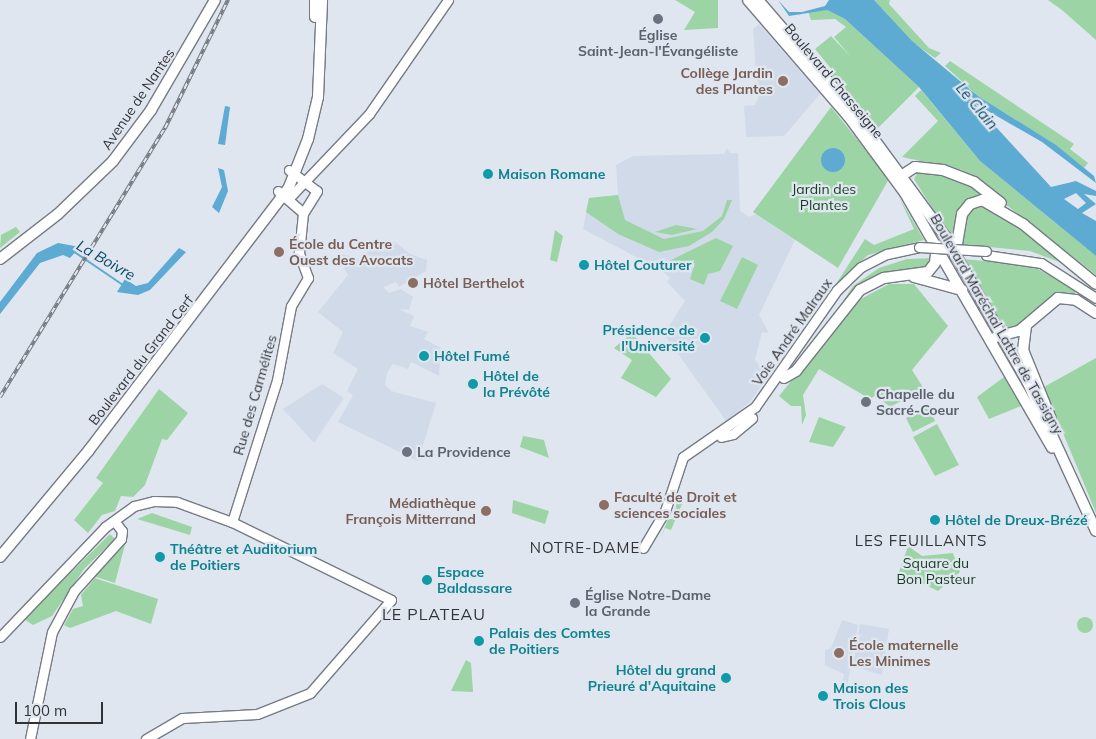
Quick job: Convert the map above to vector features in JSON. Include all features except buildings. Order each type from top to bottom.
[{"type":"main road","name":"Avenue de Nantes","points":[[0,259],[65,208],[122,150],[173,75],[215,0]]},
{"type":"main road","points":[[292,172],[314,89],[315,0]]},
{"type":"main road","points":[[292,172],[318,97],[322,0]]},
{"type":"main road","name":"Boulevard Chasseigne","points":[[748,0],[900,177]]},
{"type":"main road","name":"Boulevard Chasseigne","points":[[758,0],[900,177]]},
{"type":"main road","points":[[900,177],[916,168],[960,175],[1096,284]]},
{"type":"main road","name":"Boulevard du Grand Cerf","points":[[0,557],[3,546],[105,421],[284,195],[292,172]]},
{"type":"main road","name":"Boulevard Maréchal Lattre de Tassigny","points":[[900,177],[939,226],[1003,337],[1033,380],[1046,428],[1096,530]]},
{"type":"main road","name":"Boulevard Maréchal Lattre de Tassigny","points":[[900,177],[937,246],[1019,389],[1062,454],[1073,482]]},
{"type":"main road","points":[[952,272],[962,214],[973,202],[992,202],[1023,224]]},
{"type":"main road","points":[[784,378],[796,371],[860,290],[884,278],[908,276],[932,268],[939,226]]},
{"type":"main road","points":[[908,276],[962,290]]},
{"type":"main road","points":[[988,335],[1003,337],[1026,326],[1045,305],[1058,298],[1076,300],[1096,313]]},
{"type":"main road","points":[[1026,326],[1021,345],[1062,454]]},
{"type":"main road","points":[[1010,372],[1033,380]]},
{"type":"main road","points":[[1019,389],[1033,380]]},
{"type":"street","points":[[292,172],[307,182],[317,191],[303,213],[284,195],[307,182],[368,114],[448,0]]},
{"type":"street","name":"Rue des Carmélites","points":[[232,522],[277,380],[291,306],[308,278],[299,253],[303,213]]},
{"type":"street","name":"Voie André Malraux","points":[[716,438],[740,429],[784,378],[848,284],[885,259],[919,249]]},
{"type":"street","name":"Voie André Malraux","points":[[643,548],[665,510],[680,461],[716,438],[767,393],[845,281],[872,260],[919,249],[1042,259],[1096,292]]},
{"type":"street","name":"Voie André Malraux","points":[[986,253],[1041,263],[1096,298]]},
{"type":"street","points":[[0,637],[78,557],[100,527],[115,522],[134,506],[167,501],[232,522],[390,600],[310,694],[253,714],[182,718],[146,739]]},
{"type":"street","points":[[30,739],[51,637],[66,602],[121,539],[122,529],[115,522]]},
{"type":"shaded area","name":"Collège Jardin des Plantes","points":[[759,24],[820,94],[784,136],[746,137],[744,106],[755,105],[758,98],[753,29]]},
{"type":"shaded area","points":[[727,148],[730,153],[738,153],[740,211],[749,217],[756,214],[795,240],[759,315],[769,333],[762,332],[755,360],[768,376],[750,402],[726,421],[664,334],[685,301],[667,282],[670,278],[663,272],[664,267],[655,267],[583,229],[589,198],[618,195],[616,165],[633,156],[724,154]]},
{"type":"shaded area","points":[[378,241],[387,249],[394,241],[410,254],[427,260],[426,271],[399,287],[396,282],[383,287],[389,293],[401,289],[413,297],[409,310],[399,309],[414,316],[410,326],[428,332],[424,339],[441,348],[439,376],[411,362],[408,369],[393,364],[387,373],[385,385],[391,391],[436,403],[418,461],[338,422],[353,395],[347,391],[358,369],[333,353],[343,332],[318,312],[348,275],[338,258],[343,254],[360,259]]},
{"type":"shaded area","points":[[322,384],[344,398],[314,443],[283,409]]},
{"type":"shaded area","name":"École maternelle Les Minimes","points":[[842,620],[858,625],[847,687],[842,685],[844,674],[825,665],[825,650],[831,648]]},
{"type":"shaded area","points":[[860,624],[889,629],[882,675],[853,666]]},
{"type":"green space","points":[[675,0],[718,0],[718,28],[684,30],[695,12]]},
{"type":"green space","points":[[874,0],[890,0],[889,4],[929,48],[941,53],[935,58],[912,42]]},
{"type":"green space","points":[[1048,0],[1096,0],[1096,40],[1062,10]]},
{"type":"green space","points":[[827,10],[845,19],[919,87],[875,131],[828,76],[833,71],[815,49],[831,36],[851,57],[834,37],[846,27],[835,19],[811,20],[808,11]]},
{"type":"green space","points":[[950,61],[1074,144],[1070,149],[1088,163],[1084,168],[1051,142],[978,96],[945,66]]},
{"type":"green space","points":[[921,90],[980,161],[1096,256],[1096,275],[962,170],[902,157],[938,121],[915,96]]},
{"type":"green space","name":"Jardin des Plantes","points":[[831,107],[889,179],[838,268],[753,212]]},
{"type":"green space","points":[[918,171],[957,176],[987,195],[973,200],[954,243],[914,179]]},
{"type":"green space","points":[[618,195],[625,220],[664,239],[703,231],[722,216],[727,200],[732,200],[724,219],[712,232],[689,246],[659,252],[618,234],[586,212],[589,198]]},
{"type":"green space","points":[[899,197],[924,240],[868,255],[836,284],[865,239],[874,245],[914,229]]},
{"type":"green space","points":[[974,204],[993,205],[1062,263],[1030,251],[958,244],[961,224]]},
{"type":"green space","points":[[676,225],[697,229],[672,235],[655,232]]},
{"type":"green space","points":[[16,227],[20,232],[0,248],[1,235]]},
{"type":"green space","points":[[555,230],[563,236],[557,262],[550,260]]},
{"type":"green space","points":[[716,238],[733,246],[720,271],[708,274],[704,285],[690,279],[695,263],[673,269],[669,261]]},
{"type":"green space","points":[[742,257],[758,265],[737,309],[720,301]]},
{"type":"green space","points":[[935,258],[925,268],[886,275],[840,306],[853,286],[879,268],[907,259]]},
{"type":"green space","points":[[962,259],[1030,265],[1076,289],[1074,296],[1049,299],[1018,327],[1005,329]]},
{"type":"green space","points":[[889,284],[914,284],[948,326],[912,370],[924,389],[890,407],[876,395],[870,399],[819,369],[803,395],[806,415],[802,425],[801,406],[791,406],[779,396],[857,301]]},
{"type":"green space","points":[[632,333],[671,379],[656,397],[621,378],[632,360],[614,348]]},
{"type":"green space","points":[[1096,358],[1096,513],[1044,387]]},
{"type":"green space","points":[[1004,377],[1021,406],[989,419],[977,397]]},
{"type":"green space","points":[[159,389],[188,413],[167,440],[162,439],[145,485],[133,497],[121,496],[115,511],[102,515],[88,533],[74,520],[103,483],[96,478]]},
{"type":"green space","points":[[928,406],[935,421],[913,432],[906,418]]},
{"type":"green space","points":[[819,417],[846,427],[833,447],[809,442]]},
{"type":"green space","points":[[937,424],[959,465],[935,476],[913,437]]},
{"type":"green space","points":[[523,436],[544,440],[549,458],[520,447]]},
{"type":"green space","points":[[678,495],[685,497],[671,530],[665,528],[660,540],[668,519],[674,519]]},
{"type":"green space","points":[[513,500],[549,511],[545,524],[512,513]]},
{"type":"green space","points":[[152,513],[192,527],[190,535],[137,519]]},
{"type":"green space","points":[[110,534],[115,539],[84,569],[52,616],[33,625],[24,619]]},
{"type":"green space","points":[[127,537],[115,583],[93,576],[121,548]]},
{"type":"green space","name":"Square du Bon Pasteur","points":[[908,546],[922,556],[953,553],[960,572],[938,591],[899,572]]},
{"type":"green space","points":[[95,578],[158,599],[151,624],[116,611],[70,628],[64,625],[73,609],[83,606],[81,595]]},
{"type":"green space","points":[[1085,617],[1091,619],[1093,625],[1091,631],[1085,633],[1079,631],[1077,625],[1079,619]]},
{"type":"green space","points":[[466,660],[471,663],[473,692],[451,691]]},
{"type":"water","points":[[778,0],[789,12],[802,12],[825,6],[829,0],[874,0],[912,41],[978,96],[1056,145],[1094,176],[1096,183],[1042,142],[974,103],[1051,187],[1076,181],[1096,191],[1096,196],[1084,194],[1096,204],[1082,213],[1096,221],[1096,256],[980,161],[919,87],[845,19],[827,10],[789,16]],"holes":[[[1076,193],[1086,203],[1078,209],[1064,199]]]},
{"type":"water","points":[[225,106],[230,107],[225,145],[218,144]]},
{"type":"water","points":[[833,148],[842,151],[845,160],[842,169],[833,172],[824,169],[821,160],[824,151]]},
{"type":"water","points":[[218,168],[224,170],[228,191],[219,213],[212,207],[222,187]]},
{"type":"water","name":"La Boivre","points":[[58,243],[80,247],[70,258],[63,255],[40,263],[0,314],[0,302],[37,253]]},
{"type":"water","name":"La Boivre","points":[[179,248],[186,252],[150,290],[138,295],[117,292],[125,279],[136,286],[148,283]]},
{"type":"waterway","name":"La Boivre","points":[[73,251],[123,285]]},
{"type":"railway","points":[[0,397],[165,128],[228,0]]},
{"type":"place","name":"Église Saint-Jean-l'Évangéliste","points":[[658,19]]},
{"type":"place","name":"Collège Jardin des Plantes","points":[[783,81]]},
{"type":"place","name":"Maison Romane","points":[[488,174]]},
{"type":"place","name":"École du Centre Ouest des Avocats","points":[[279,252]]},
{"type":"place","name":"Hôtel Couturer","points":[[584,265]]},
{"type":"place","name":"Hôtel Berthelot","points":[[413,283]]},
{"type":"place","name":"Présidence de l'Université","points":[[705,338]]},
{"type":"place","name":"Hôtel Fumé","points":[[424,356]]},
{"type":"place","name":"Hôtel de la Prévôté","points":[[473,384]]},
{"type":"place","name":"Chapelle du Sacré-Coeur","points":[[866,402]]},
{"type":"place","name":"La Providence","points":[[407,452]]},
{"type":"place","name":"Faculté de Droit et sciences sociales","points":[[604,505]]},
{"type":"place","name":"Médiathèque François Mitterrand","points":[[486,511]]},
{"type":"place","name":"Hôtel de Dreux-Brézé","points":[[935,520]]},
{"type":"place","name":"Théâtre et Auditorium de Poitiers","points":[[160,557]]},
{"type":"place","name":"Espace Baldassare","points":[[427,580]]},
{"type":"place","name":"Église Notre-Dame la Grande","points":[[575,603]]},
{"type":"place","name":"Palais des Comtes de Poitiers","points":[[479,641]]},
{"type":"place","name":"École maternelle Les Minimes","points":[[839,653]]},
{"type":"place","name":"Hôtel du grand Prieuré d'Aquitaine","points":[[726,678]]},
{"type":"place","name":"Maison des Trois Clous","points":[[823,696]]},
{"type":"district","name":"LES FEUILLANTS","points":[[921,541]]},
{"type":"district","name":"NOTRE-DAME","points":[[585,548]]},
{"type":"district","name":"LE PLATEAU","points":[[434,614]]},
{"type":"water label","name":"Le Clain","points":[[977,106]]}]
